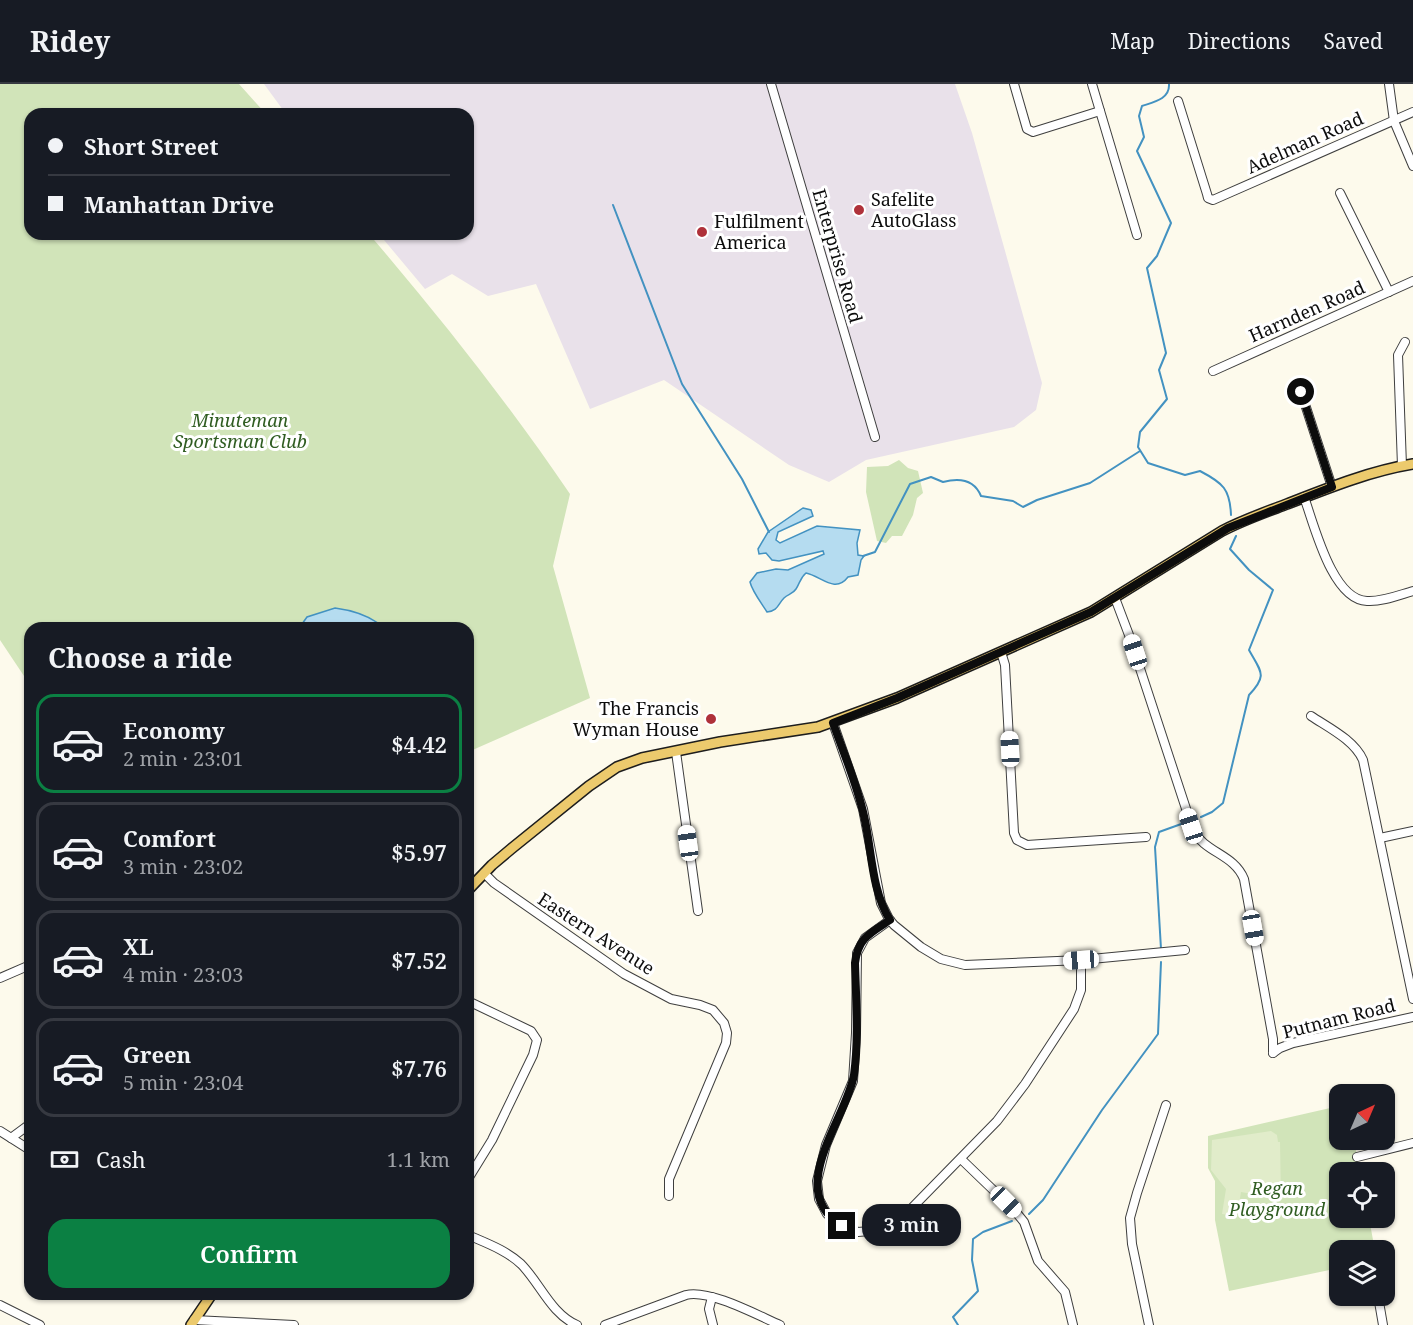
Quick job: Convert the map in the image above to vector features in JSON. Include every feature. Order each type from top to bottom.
[{"type":"main road","points":[[474,883],[583,790],[611,771],[636,760],[746,737],[797,731],[833,723],[897,698],[1091,612],[1222,531],[1332,487],[1413,464]]},
{"type":"main road","points":[[192,1323],[208,1300]]},
{"type":"street","name":"Enterprise Road","points":[[771,84],[875,437]]},
{"type":"street","points":[[1014,84],[1027,129],[1033,132],[1100,111]]},
{"type":"street","points":[[1092,84],[1137,235]]},
{"type":"street","points":[[1389,84],[1394,121],[1413,166]]},
{"type":"street","name":"Adelman Road","points":[[1178,101],[1210,200],[1216,200],[1304,158],[1413,112]]},
{"type":"street","points":[[1341,193],[1389,292]]},
{"type":"street","name":"Harnden Road","points":[[1213,371],[1413,281]]},
{"type":"street","points":[[1402,466],[1398,355],[1405,342]]},
{"type":"street","points":[[1301,392],[1332,487]]},
{"type":"street","points":[[1304,497],[1328,563],[1334,575],[1347,590],[1367,602],[1413,591]]},
{"type":"street","name":"Putnam Road","points":[[1115,598],[1193,830],[1205,846],[1234,863],[1244,879],[1273,1039],[1273,1053],[1293,1043],[1413,1017]]},
{"type":"street","points":[[1001,652],[1005,663],[1014,833],[1017,840],[1027,845],[1146,837]]},
{"type":"street","points":[[1311,716],[1349,742],[1360,754],[1366,770],[1413,999]]},
{"type":"street","points":[[833,723],[859,795],[881,903],[890,920],[921,947],[955,964],[978,965],[1081,960],[1185,950]]},
{"type":"street","points":[[676,752],[698,911]]},
{"type":"street","points":[[1380,838],[1413,831]]},
{"type":"street","name":"Eastern Avenue","points":[[484,873],[494,883],[615,969],[671,999],[708,1007],[722,1018],[727,1033],[726,1043],[669,1181],[669,1196]]},
{"type":"street","points":[[890,920],[865,938],[856,953],[854,1071],[850,1089],[826,1145],[817,1186],[819,1199],[827,1214],[842,1226],[858,1232],[875,1232],[902,1218],[990,1130],[1016,1096],[1071,1014],[1081,990],[1081,960]]},
{"type":"street","points":[[0,978],[24,968]]},
{"type":"street","points":[[474,1004],[531,1031],[537,1042],[503,1119],[474,1169]]},
{"type":"street","points":[[1149,1325],[1132,1244],[1131,1218],[1166,1105]]},
{"type":"street","points":[[11,1138],[24,1128]]},
{"type":"street","points":[[0,1131],[24,1146]]},
{"type":"street","points":[[1357,1157],[1413,1143]]},
{"type":"street","points":[[961,1159],[1024,1222],[1038,1261],[1065,1292],[1073,1325]]},
{"type":"street","points":[[474,1238],[503,1251],[516,1260],[556,1310],[577,1325]]},
{"type":"street","points":[[605,1325],[686,1295],[698,1293],[780,1325]]},
{"type":"street","points":[[712,1297],[709,1309],[713,1325]]},
{"type":"street","points":[[0,1305],[40,1325]]},
{"type":"street","points":[[1380,1306],[1383,1325]]},
{"type":"street","points":[[192,1323],[294,1325]]},
{"type":"shaded area","points":[[264,84],[955,84],[972,133],[1042,383],[1036,410],[1014,427],[866,460],[829,482],[789,465],[664,380],[590,409],[536,284],[488,296],[452,274],[425,289],[384,240],[474,240],[474,108],[282,108]]},
{"type":"green space","name":"Minuteman Sportsman Club","points":[[0,84],[239,84],[261,108],[24,108],[24,240],[374,240],[473,361],[570,494],[553,566],[590,698],[474,749],[474,622],[24,622],[24,676],[0,640]]},
{"type":"green space","points":[[899,460],[908,468],[918,471],[923,493],[917,498],[913,515],[902,536],[892,536],[886,543],[877,541],[866,492],[867,467],[888,466]]},
{"type":"green space","name":"Regan Playground","points":[[1329,1108],[1329,1150],[1356,1150],[1358,1162],[1329,1162],[1329,1228],[1371,1228],[1373,1240],[1329,1240],[1329,1270],[1229,1291],[1215,1220],[1215,1181],[1208,1168],[1208,1136]]},
{"type":"green space","points":[[1271,1131],[1277,1135],[1278,1142],[1280,1142],[1281,1199],[1241,1192],[1237,1216],[1222,1214],[1226,1189],[1211,1170],[1212,1140]]},
{"type":"water","points":[[803,508],[811,510],[813,516],[778,532],[776,540],[780,543],[817,526],[860,530],[857,543],[858,555],[864,556],[858,575],[833,584],[806,573],[795,591],[784,598],[776,609],[767,612],[750,582],[757,573],[776,569],[788,570],[824,554],[823,551],[779,561],[772,560],[766,553],[759,554],[758,549],[768,532]]},
{"type":"water","points":[[335,608],[352,611],[376,622],[303,622],[307,617]]},
{"type":"waterway","points":[[1169,84],[1167,93],[1156,101],[1142,106],[1139,116],[1144,137],[1137,151],[1171,223],[1157,256],[1147,268],[1166,353],[1159,370],[1167,399],[1140,432],[1138,447],[1148,463],[1185,475],[1200,471],[1220,483],[1227,493],[1231,515]]},
{"type":"waterway","points":[[613,205],[682,384],[742,479],[769,532]]},
{"type":"waterway","points":[[863,556],[875,552],[910,484],[931,477],[943,482],[965,481],[974,486],[981,496],[1013,501],[1023,507],[1037,500],[1090,483],[1140,451]]},
{"type":"waterway","points":[[1201,817],[1223,803],[1249,695],[1261,678],[1261,673],[1249,650],[1273,590],[1249,570],[1230,549],[1236,536]]},
{"type":"waterway","points":[[1161,949],[1155,847],[1159,832],[1184,823]]},
{"type":"waterway","points":[[1029,1214],[1043,1200],[1102,1110],[1158,1034],[1161,962]]},
{"type":"waterway","points":[[958,1325],[953,1317],[978,1291],[972,1260],[973,1239],[983,1232],[1012,1221]]},
{"type":"place","name":"Safelite AutoGlass","points":[[859,210]]},
{"type":"place","name":"Fulfilment America","points":[[702,232]]},
{"type":"place","name":"The Francis Wyman House","points":[[711,719]]},
{"type":"route","points":[[842,1226],[829,1216],[819,1199],[818,1176],[826,1145],[853,1081],[856,1048],[855,963],[857,950],[867,936],[890,920],[881,903],[860,801],[833,723],[897,698],[1091,612],[1228,528],[1332,487],[1301,392]]}]
